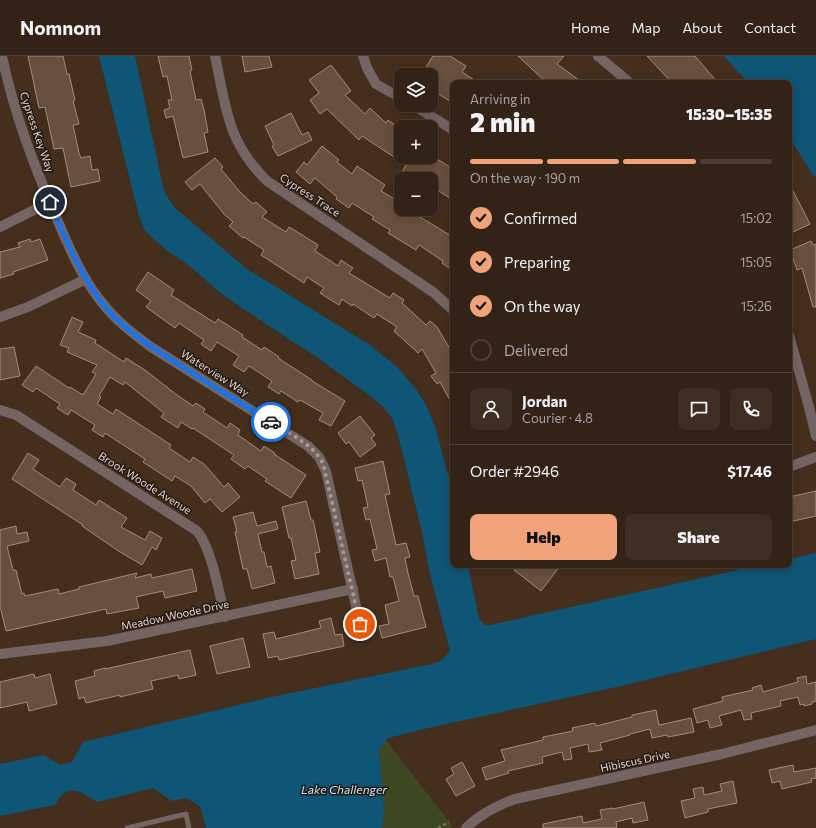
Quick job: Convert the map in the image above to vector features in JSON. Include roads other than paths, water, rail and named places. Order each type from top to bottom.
[{"type":"street","name":"Cypress Key Way","points":[[2,56],[15,112],[36,171],[76,263],[86,279]]},
{"type":"street","name":"Cypress Trace","points":[[215,56],[231,128],[246,157],[255,170],[267,181],[433,292],[450,307]]},
{"type":"street","points":[[362,56],[376,84],[394,94]]},
{"type":"street","points":[[598,56],[626,80]]},
{"type":"street","points":[[424,112],[450,128]]},
{"type":"street","points":[[0,227],[50,202]]},
{"type":"street","points":[[0,317],[28,307],[86,279]]},
{"type":"street","name":"Waterview Way","points":[[86,279],[100,300],[117,320],[151,347],[314,451],[323,463],[326,471],[360,624]]},
{"type":"street","points":[[792,346],[808,400],[816,436]]},
{"type":"street","name":"Brook Woode Avenue","points":[[0,410],[16,415],[197,531],[202,537],[208,551],[225,617]]},
{"type":"street","points":[[792,466],[816,457]]},
{"type":"street","name":"Meadow Woode Drive","points":[[0,654],[107,641],[353,589]]},
{"type":"street","name":"Hibiscus Drive","points":[[466,828],[476,818],[495,807],[515,799],[722,754],[816,730]]},
{"type":"lane","points":[[127,828],[186,814],[189,828]]},
{"type":"water","name":"Lake Challenger","points":[[99,56],[135,56],[163,187],[166,195],[175,208],[247,269],[370,345],[397,367],[416,389],[426,405],[435,426],[450,483],[450,568],[469,568],[479,619],[485,625],[746,568],[792,568],[792,558],[816,553],[816,639],[621,686],[388,738],[379,750],[384,812],[382,828],[206,828],[200,806],[186,798],[172,801],[153,788],[97,802],[80,792],[71,791],[66,792],[61,796],[55,805],[0,816],[0,764],[43,755],[60,765],[72,762],[83,742],[276,696],[432,664],[442,660],[450,651],[430,574],[422,532],[398,435],[392,418],[373,398],[318,358],[223,295],[187,264],[166,250],[144,229],[139,216]]},
{"type":"water","points":[[724,56],[816,56],[816,177],[813,175],[792,142],[792,80],[745,80]]}]
